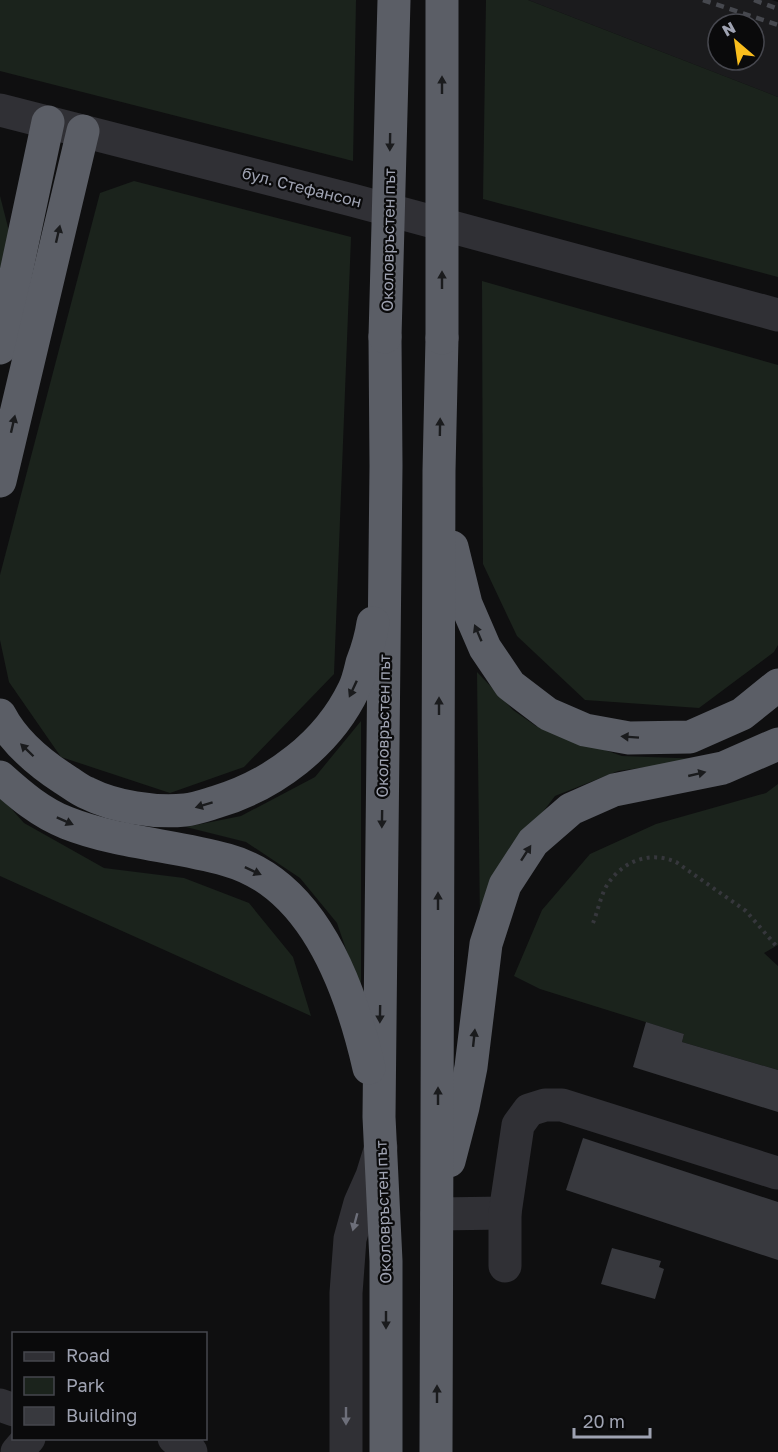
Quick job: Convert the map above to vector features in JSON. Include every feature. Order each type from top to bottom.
[{"type":"highway","name":"Околовръстен път","points":[[386,1452],[386,1261],[380,1132],[386,466],[385,337],[394,0]]},
{"type":"highway","points":[[436,1452],[442,0]]},
{"type":"highway","points":[[0,348],[48,122]]},
{"type":"highway","points":[[0,481],[83,131]]},
{"type":"highway","points":[[0,715],[6,728],[27,752],[55,773],[87,793],[120,804],[157,810],[187,810],[253,789],[282,771],[308,749],[334,720],[354,689],[371,636],[386,466]]},
{"type":"highway","points":[[439,471],[455,566],[466,604],[484,648],[510,685],[548,714],[585,730],[629,738],[690,737],[742,714],[778,685]]},
{"type":"highway","points":[[437,1206],[463,1107],[471,1066],[486,944],[506,885],[533,842],[571,809],[614,790],[723,768],[778,744]]},
{"type":"highway","points":[[0,777],[31,804],[65,823],[102,835],[229,860],[260,873],[279,887],[302,910],[327,946],[363,1042],[380,1132]]},
{"type":"street","name":"бул. Стефансон","points":[[0,110],[352,200],[778,315]]},
{"type":"street","points":[[506,1266],[505,1213],[518,1125],[529,1110],[562,1105],[777,1173]]},
{"type":"street","points":[[346,1452],[346,1293],[350,1239],[360,1203],[372,1176],[380,1132]]},
{"type":"street","points":[[437,1206],[505,1213]]},
{"type":"street","points":[[17,1452],[26,1440]]},
{"type":"street","points":[[176,1440],[191,1452]]},
{"type":"path","points":[[593,923],[608,884],[624,867],[641,857],[664,856],[746,911],[778,948]]},
{"type":"shaded area","points":[[528,0],[772,0],[778,2],[778,97],[714,72],[766,72],[766,12],[706,12],[706,69]]},
{"type":"green space","points":[[0,0],[356,0],[353,161],[0,71]]},
{"type":"green space","points":[[486,0],[528,0],[706,69],[706,72],[714,72],[778,97],[778,277],[483,199]]},
{"type":"green space","points":[[134,181],[351,237],[334,674],[244,767],[170,793],[61,757],[9,682],[0,640],[0,575],[100,193]]},
{"type":"green space","points":[[0,196],[11,239],[0,282]]},
{"type":"green space","points":[[482,281],[778,365],[778,645],[774,652],[699,708],[585,700],[517,636],[483,564]]},
{"type":"green space","points":[[477,672],[513,710],[536,726],[622,756],[704,759],[618,771],[555,796],[503,865],[480,923]]},
{"type":"green space","points":[[361,721],[361,993],[337,923],[300,878],[246,842],[186,827],[241,816],[315,777]]},
{"type":"green space","points":[[778,784],[778,945],[764,953],[778,966],[778,1070],[682,1042],[684,1034],[540,989],[514,976],[542,910],[590,854],[656,824],[766,793]]},
{"type":"green space","points":[[0,796],[24,823],[104,868],[184,878],[249,903],[293,957],[311,1016],[0,876]]},
{"type":"building","points":[[646,1022],[684,1034],[682,1042],[778,1070],[778,1112],[633,1067]]},
{"type":"building","points":[[583,1138],[778,1202],[778,1260],[566,1190]]},
{"type":"building","points":[[612,1248],[661,1261],[659,1267],[664,1269],[655,1299],[601,1284]]},
{"type":"railway","points":[[703,0],[778,25]]},
{"type":"railway","points":[[754,0],[778,9]]}]
